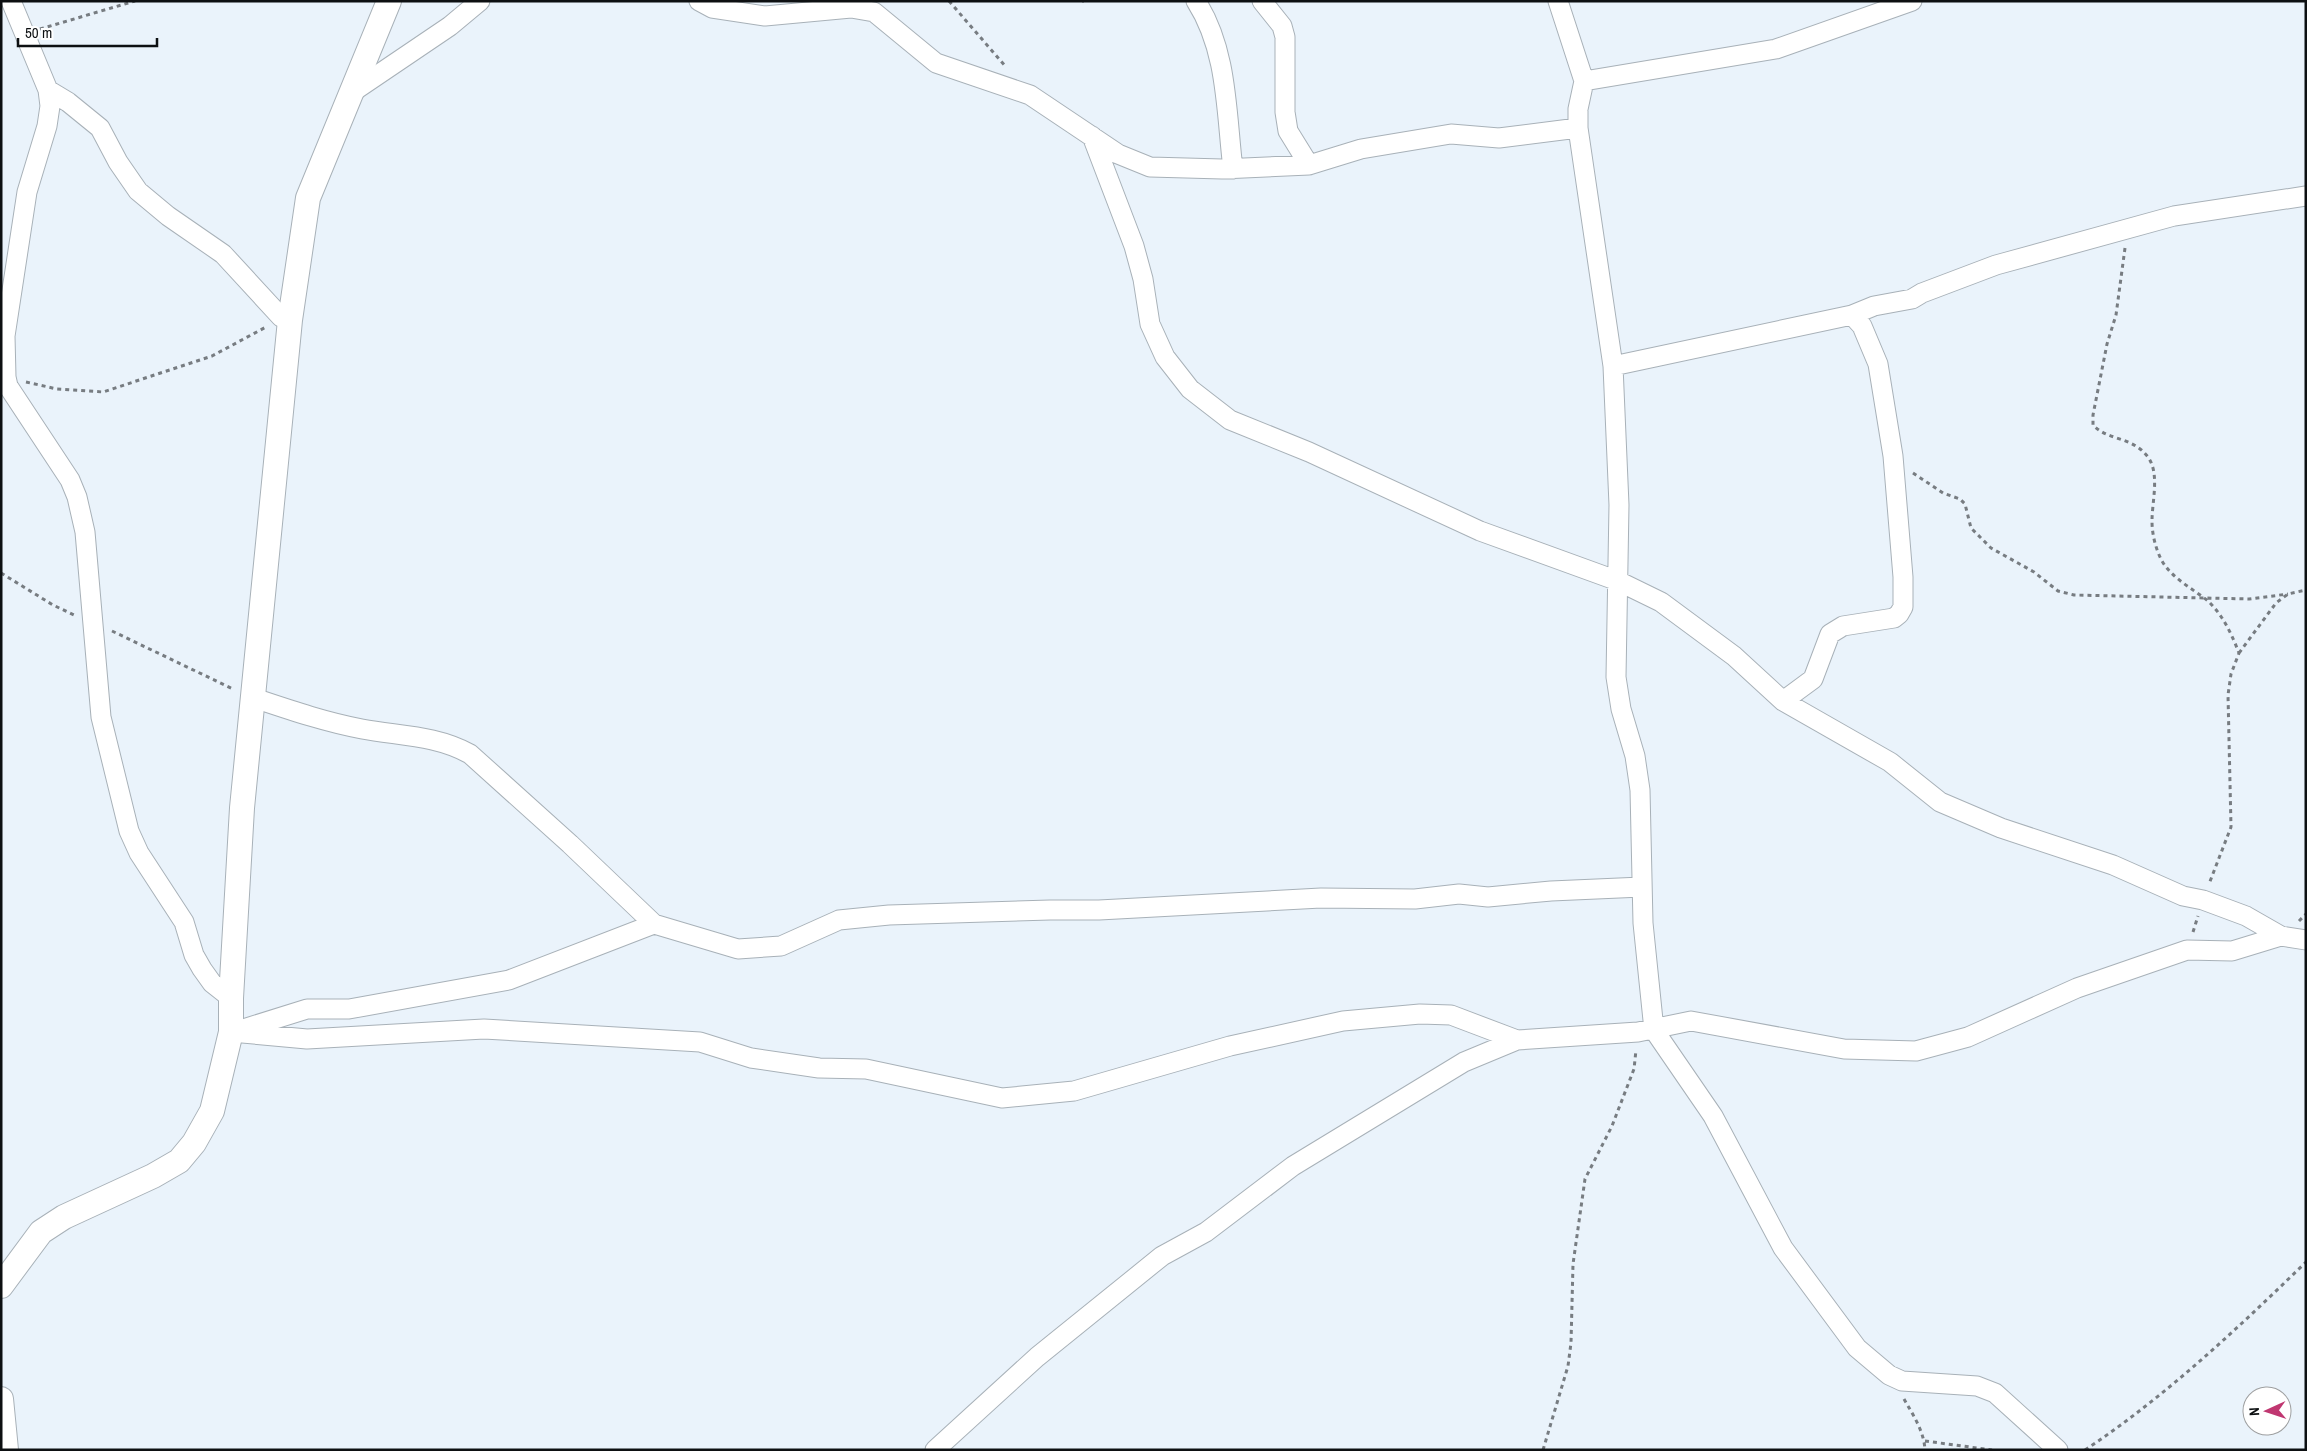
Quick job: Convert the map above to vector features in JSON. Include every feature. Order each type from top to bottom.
[{"type":"street","points":[[11,1],[23,34],[48,90],[50,106],[47,126],[27,192],[5,336],[6,377],[8,386],[43,436],[70,480],[78,497],[85,532],[101,718],[129,831],[139,853],[184,922],[194,955],[202,969],[212,983],[231,998]]},
{"type":"street","points":[[1,1286],[41,1232],[64,1217],[153,1176],[179,1161],[194,1143],[212,1111],[232,1032],[231,998],[242,808],[254,698],[286,318],[308,198],[388,1]]},
{"type":"street","points":[[351,93],[450,26],[480,1]]},
{"type":"street","points":[[698,1],[712,8],[765,16],[851,8],[874,12],[936,63],[1030,95],[1118,154],[1150,167],[1233,168],[1309,164],[1361,149],[1451,134],[1499,138],[1578,128]]},
{"type":"street","points":[[1196,1],[1210,28],[1222,66],[1233,168]]},
{"type":"street","points":[[1262,1],[1282,26],[1285,37],[1285,112],[1288,131],[1297,149],[1309,164]]},
{"type":"street","points":[[1558,1],[1584,80],[1578,109],[1578,128],[1613,366],[1619,505],[1616,677],[1621,709],[1635,756],[1639,782],[1646,1031],[1713,1116],[1783,1248],[1857,1348],[1889,1375],[1902,1381],[1977,1386],[1995,1393],[2058,1450]]},
{"type":"street","points":[[1584,80],[1776,49],[1912,1]]},
{"type":"street","points":[[48,90],[68,102],[100,128],[118,162],[138,191],[168,216],[223,254],[286,318]]},
{"type":"street","points":[[1092,136],[1134,246],[1143,279],[1150,324],[1166,357],[1190,389],[1230,420],[1309,452],[1480,531],[1618,581],[1661,602],[1734,656],[1783,701],[1890,762],[1940,802],[2001,828],[2113,865],[2182,896],[2203,900],[2246,916],[2281,936],[2306,940]]},
{"type":"street","points":[[1613,366],[1852,314],[1874,306],[1912,299],[1922,293],[1996,265],[2194,212],[2306,196]]},
{"type":"street","points":[[1783,701],[1813,679],[1830,634],[1843,626],[1894,618],[1903,607],[1904,577],[1894,456],[1878,364],[1862,326],[1852,314]]},
{"type":"street","points":[[254,698],[322,720],[438,740],[465,751],[570,844],[654,924],[738,949],[781,946],[839,920],[889,915],[1099,910],[1321,898],[1415,899],[1459,894],[1488,897],[1551,891],[1642,887]]},
{"type":"street","points":[[232,1032],[307,1009],[349,1009],[509,980],[654,924]]},
{"type":"street","points":[[935,1450],[1038,1357],[1162,1256],[1206,1232],[1293,1166],[1464,1062],[1517,1040],[1646,1031],[1690,1021],[1844,1049],[1916,1051],[1968,1036],[2076,988],[2187,950],[2232,951],[2281,936]]},
{"type":"street","points":[[232,1032],[307,1038],[484,1029],[700,1042],[751,1058],[819,1068],[866,1069],[1002,1098],[1074,1091],[1230,1046],[1344,1021],[1420,1014],[1451,1015],[1517,1040]]},
{"type":"street","points":[[1,1398],[6,1450]]},
{"type":"path","points":[[23,34],[135,1]]},
{"type":"path","points":[[949,1],[1030,95]]},
{"type":"path","points":[[2127,230],[2116,315],[2107,344],[2093,415],[2093,425],[2103,432],[2140,447],[2149,459],[2153,468],[2152,523],[2154,542],[2161,560],[2174,575],[2201,596],[2223,620],[2232,635],[2238,653]]},
{"type":"path","points":[[6,377],[57,389],[103,392],[212,356],[286,318]]},
{"type":"path","points":[[1894,456],[1922,480],[1943,493],[1960,499],[1965,504],[1971,528],[1991,548],[2027,567],[2058,591],[2074,594],[2201,596],[2249,599],[2306,590]]},
{"type":"path","points":[[1,573],[53,605],[254,698]]},
{"type":"path","points":[[2187,950],[2203,900],[2231,827],[2228,695],[2231,674],[2238,653],[2276,602],[2288,594]]},
{"type":"path","points":[[1544,1450],[1568,1366],[1571,1343],[1573,1264],[1585,1179],[1612,1126],[1634,1069],[1646,1031]]},
{"type":"path","points":[[2084,1450],[2122,1425],[2176,1383],[2306,1262]]},
{"type":"path","points":[[1889,1375],[1919,1425],[1925,1441],[1925,1450]]},
{"type":"path","points":[[1925,1441],[1992,1450]]}]
